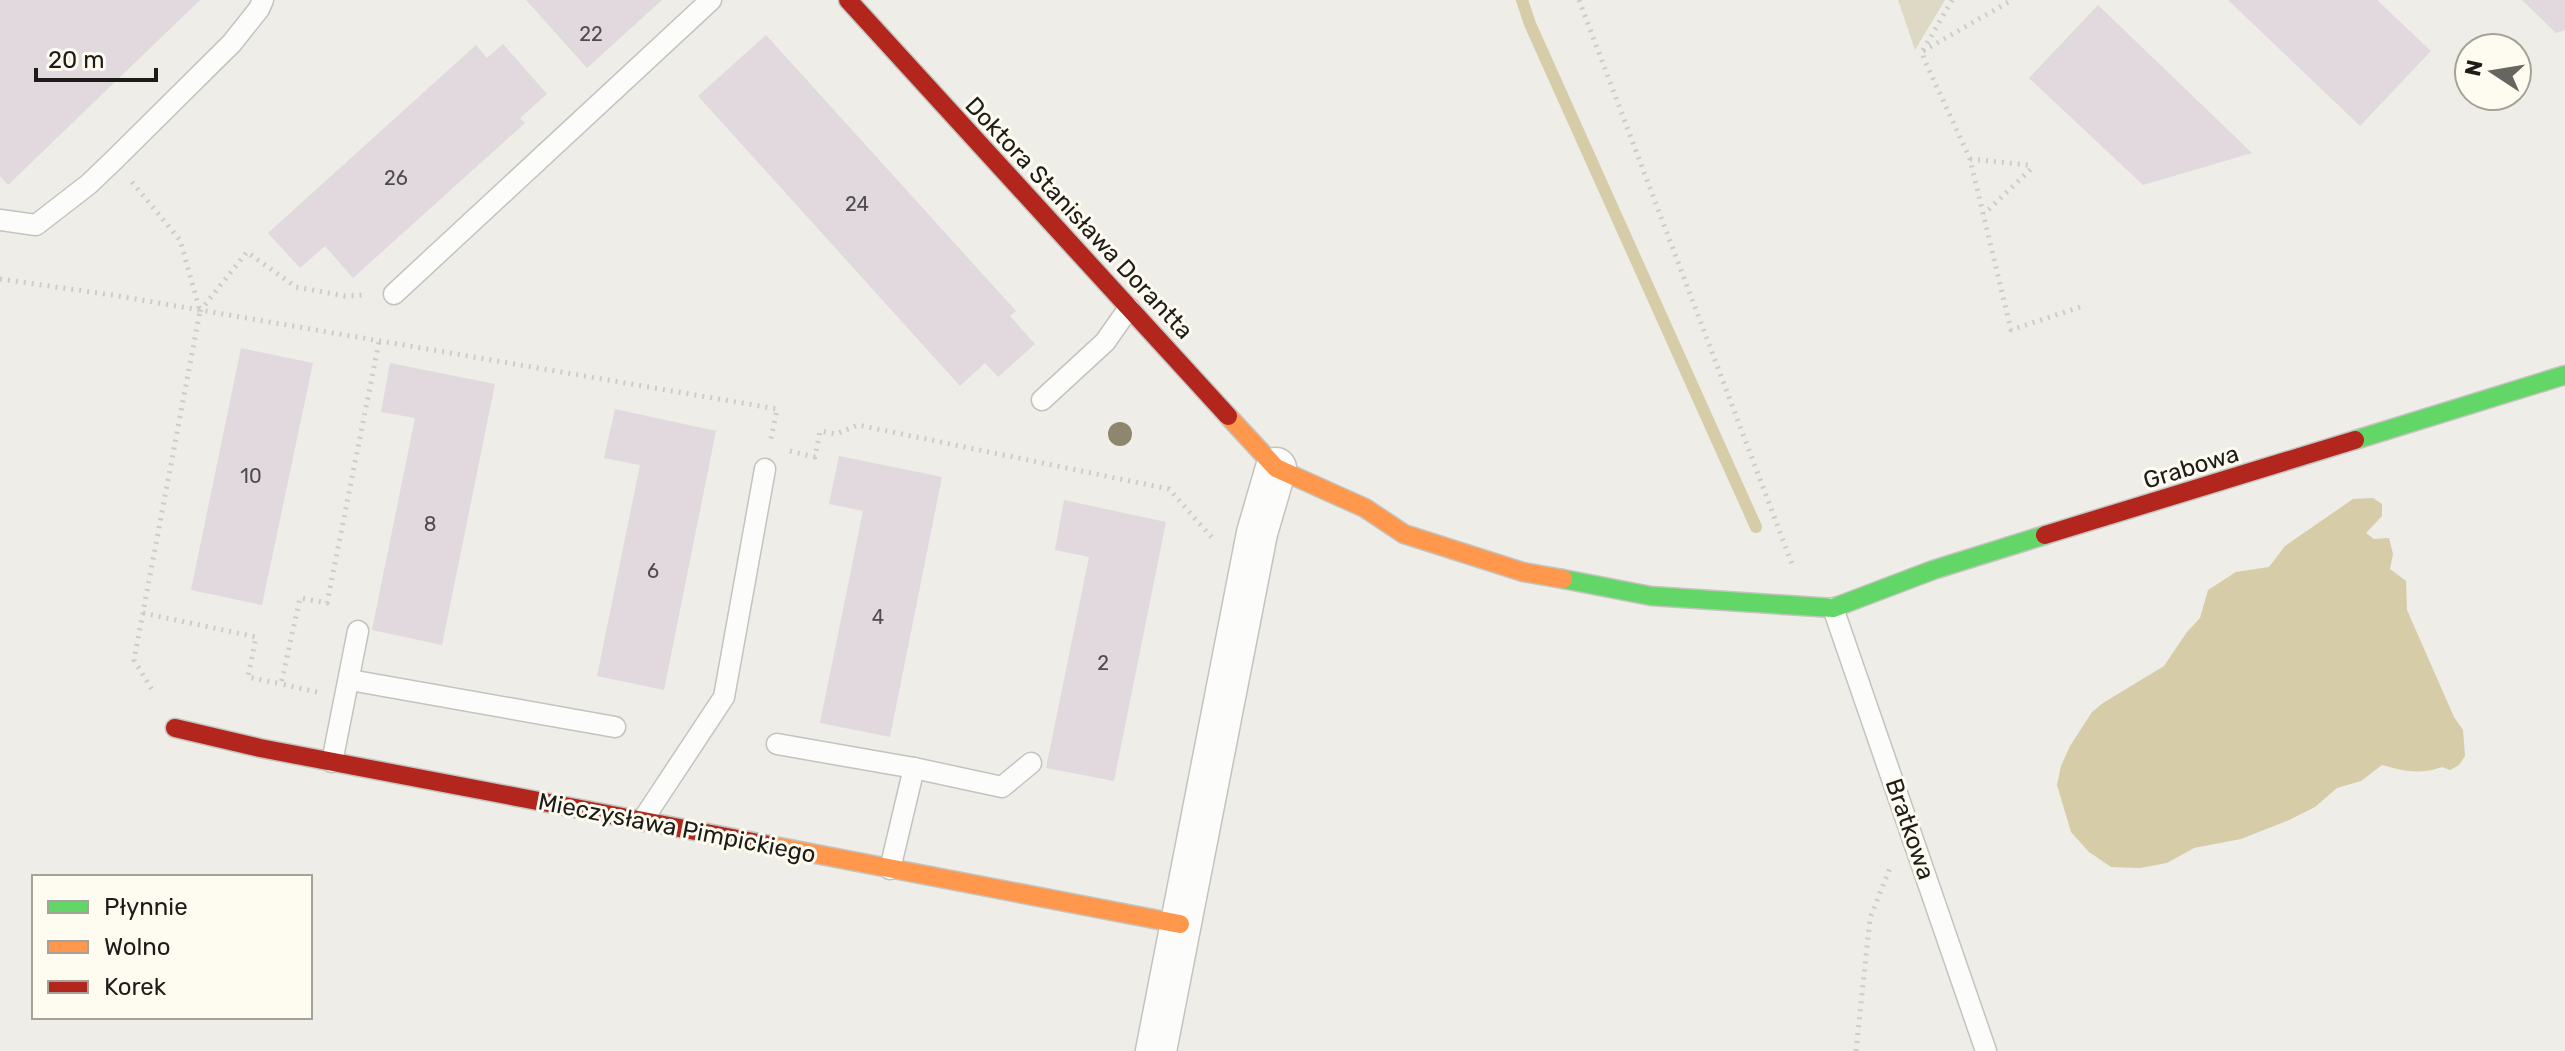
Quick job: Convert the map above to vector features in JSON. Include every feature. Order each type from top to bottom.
[{"type":"street","name":"Doktora Stanisława Dorantta","points":[[848,0],[1276,468]]},
{"type":"street","name":"Grabowa","points":[[1833,608],[1933,570],[2565,375]]},
{"type":"street","points":[[1156,1051],[1257,533],[1276,468],[1365,508],[1404,534],[1523,572],[1651,596],[1833,608]]},
{"type":"street","name":"Mieczysława Pimpickiego","points":[[175,728],[332,762],[1180,924]]},
{"type":"lane","points":[[0,220],[36,225],[89,184],[232,43],[263,0]]},
{"type":"lane","points":[[394,294],[711,0]]},
{"type":"lane","points":[[1042,400],[1105,342],[1129,308]]},
{"type":"lane","points":[[642,821],[724,697],[765,469]]},
{"type":"lane","name":"Bratkowa","points":[[1833,608],[1986,1051]]},
{"type":"lane","points":[[332,762],[358,631]]},
{"type":"lane","points":[[348,689],[615,727]]},
{"type":"lane","points":[[777,744],[1002,787],[1031,763]]},
{"type":"lane","points":[[890,869],[914,768]]},
{"type":"path","points":[[1579,0],[1794,570],[1833,608]]},
{"type":"path","points":[[1922,52],[1952,0]]},
{"type":"path","points":[[1922,52],[2012,0]]},
{"type":"path","points":[[1922,52],[1970,159],[2011,330],[2080,307]]},
{"type":"path","points":[[1970,159],[2028,165],[2031,169],[1984,214]]},
{"type":"path","points":[[114,160],[180,240],[200,311],[134,660],[175,728]]},
{"type":"path","points":[[200,311],[247,252],[296,287],[345,296],[394,294]]},
{"type":"path","points":[[0,279],[112,295],[777,409],[769,447]]},
{"type":"path","points":[[281,684],[300,598],[327,603],[379,342]]},
{"type":"path","points":[[784,450],[815,457],[820,431],[836,434],[858,425],[1169,489],[1222,550]]},
{"type":"path","points":[[143,613],[256,637],[248,677],[281,684],[348,689]]},
{"type":"path","points":[[1856,1051],[1870,918],[1908,823]]},
{"type":"shaded area","points":[[1898,0],[1945,0],[1915,50]]},
{"type":"shaded area","points":[[2373,498],[2382,504],[2382,516],[2366,533],[2374,539],[2389,538],[2393,554],[2390,569],[2406,581],[2407,610],[2454,717],[2463,730],[2465,756],[2459,765],[2450,770],[2442,767],[2419,771],[2382,765],[2361,781],[2337,788],[2315,807],[2289,820],[2241,839],[2194,848],[2167,863],[2140,868],[2111,867],[2089,852],[2071,832],[2057,785],[2070,746],[2092,712],[2164,666],[2200,618],[2208,590],[2236,572],[2269,567],[2285,546],[2353,499]]},
{"type":"building","points":[[0,0],[200,0],[8,185],[0,176]]},
{"type":"building","points":[[526,0],[662,0],[587,68]]},
{"type":"building","points":[[2228,0],[2377,0],[2431,51],[2360,126]]},
{"type":"building","points":[[2522,0],[2565,0],[2565,30],[2556,33]]},
{"type":"building","points":[[2098,5],[2252,153],[2143,185],[2029,78]]},
{"type":"building","points":[[766,35],[1016,311],[1010,316],[1035,344],[998,377],[985,363],[960,386],[698,96]]},
{"type":"building","points":[[503,44],[547,94],[520,118],[525,123],[353,278],[325,246],[300,268],[268,233],[476,45],[487,58]]},
{"type":"building","points":[[241,348],[313,363],[262,605],[191,590]]},
{"type":"building","points":[[390,363],[495,384],[442,645],[372,630],[415,418],[381,412]]},
{"type":"building","points":[[615,409],[716,431],[664,690],[597,676],[640,465],[604,458]]},
{"type":"building","points":[[839,456],[942,477],[890,737],[820,723],[863,511],[829,504]]},
{"type":"building","points":[[1064,500],[1166,522],[1114,781],[1046,768],[1089,557],[1055,550]]},
{"type":"waterway","points":[[1522,0],[1530,24],[1756,527]]},
{"type":"traffic: fast","points":[[2355,440],[2565,375]]},
{"type":"traffic: fast","points":[[1563,579],[1651,596],[1833,608],[1933,570],[2045,535]]},
{"type":"traffic: slow","points":[[1228,416],[1276,468],[1365,508],[1404,534],[1523,572],[1563,579]]},
{"type":"traffic: slow","points":[[769,845],[1180,924]]},
{"type":"traffic: jam","points":[[848,0],[1228,416]]},
{"type":"traffic: jam","points":[[2045,535],[2355,440]]},
{"type":"traffic: jam","points":[[175,728],[260,748],[769,845]]}]
